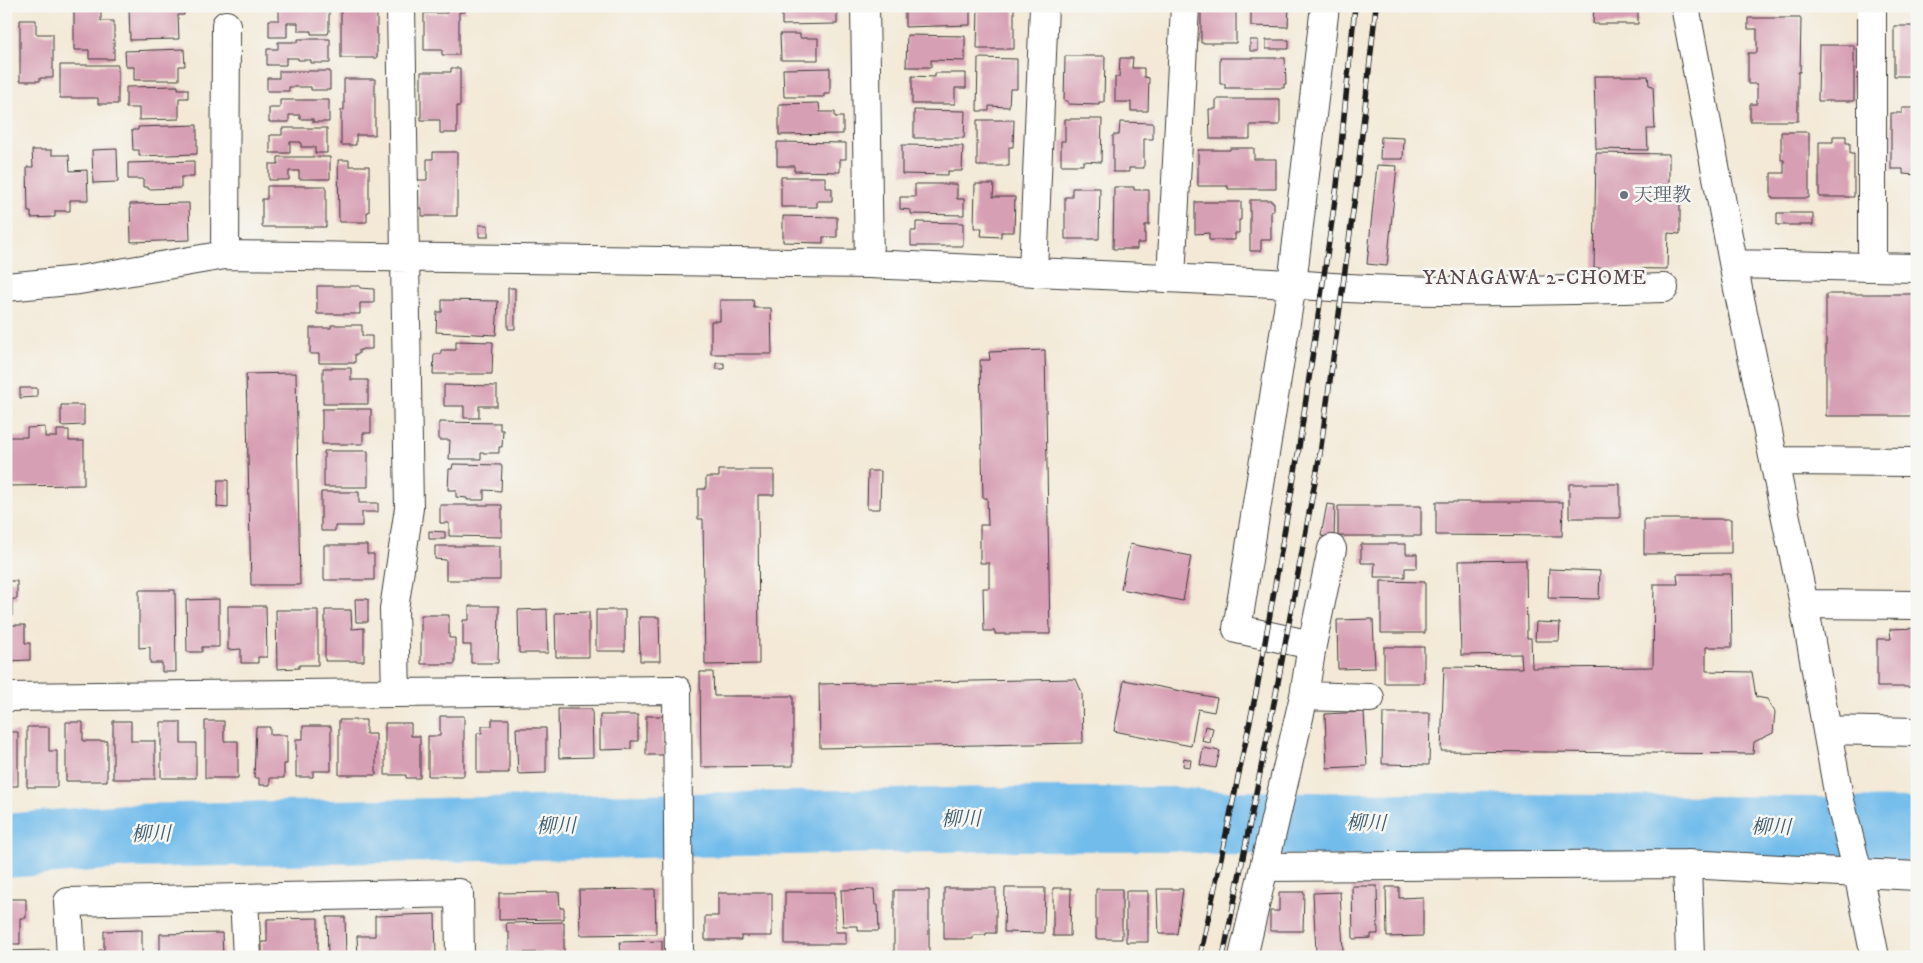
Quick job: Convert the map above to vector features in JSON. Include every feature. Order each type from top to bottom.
[{"type":"street","points":[[865,6],[869,264]]},
{"type":"street","points":[[1033,272],[1044,6]]},
{"type":"street","points":[[1171,278],[1185,6]]},
{"type":"street","points":[[1312,645],[1237,629],[1292,284],[1325,6]]},
{"type":"street","points":[[1685,6],[1734,264],[1804,604],[1839,797],[1875,957]]},
{"type":"street","points":[[1872,6],[1872,267]]},
{"type":"street","points":[[396,694],[394,609],[410,508],[401,7]]},
{"type":"street","points":[[225,254],[226,25]]},
{"type":"street","points":[[6,287],[79,280],[225,254],[869,264],[1292,284],[1358,290],[1460,292],[1664,288]]},
{"type":"street","points":[[1734,264],[1917,268]]},
{"type":"street","points":[[1774,461],[1917,462]]},
{"type":"street","points":[[1243,957],[1304,696],[1312,645],[1332,549]]},
{"type":"street","points":[[1804,604],[1917,605]]},
{"type":"street","points":[[6,698],[677,690],[680,957]]},
{"type":"street","points":[[1304,696],[1370,698]]},
{"type":"street","points":[[1827,730],[1917,732]]},
{"type":"street","points":[[1264,867],[1687,864],[1856,866],[1917,876]]},
{"type":"street","points":[[1687,864],[1690,957]]},
{"type":"street","points":[[71,957],[68,902],[460,893],[460,957]]},
{"type":"street","points":[[244,898],[247,957]]},
{"type":"building","points":[[74,6],[101,6],[101,21],[114,21],[114,59],[89,59],[89,50],[74,50]]},
{"type":"building","points":[[129,6],[184,6],[184,15],[178,15],[179,39],[130,40]]},
{"type":"building","points":[[341,6],[377,7],[377,58],[341,58]]},
{"type":"building","points":[[447,6],[465,6],[465,12],[459,12],[459,55],[442,55],[442,50],[424,50],[424,13],[447,13]]},
{"type":"building","points":[[782,6],[837,6],[837,24],[782,25]]},
{"type":"building","points":[[905,6],[970,6],[970,25],[905,27]]},
{"type":"building","points":[[978,6],[1014,6],[1014,49],[977,49]]},
{"type":"building","points":[[1201,6],[1236,6],[1236,43],[1201,43]]},
{"type":"building","points":[[1251,6],[1289,6],[1288,27],[1251,26]]},
{"type":"building","points":[[1594,6],[1638,6],[1638,24],[1593,24]]},
{"type":"building","points":[[279,9],[329,9],[328,34],[311,34],[311,31],[298,31],[298,23],[287,23],[287,37],[269,37],[269,20],[279,20]]},
{"type":"building","points":[[1748,18],[1801,18],[1798,121],[1750,121],[1750,104],[1757,104],[1757,84],[1748,84],[1748,53],[1757,53],[1757,29],[1748,29]]},
{"type":"building","points":[[20,20],[36,20],[36,34],[53,34],[53,78],[40,78],[40,81],[20,81]]},
{"type":"building","points":[[1894,26],[1917,26],[1917,76],[1894,76]]},
{"type":"building","points":[[780,34],[800,34],[800,38],[818,38],[818,60],[781,60]]},
{"type":"building","points":[[907,35],[965,36],[965,61],[931,60],[931,67],[906,67]]},
{"type":"building","points":[[6,38],[8,38],[8,79],[6,79]]},
{"type":"building","points":[[298,39],[330,39],[330,63],[311,63],[311,60],[286,58],[286,65],[267,65],[267,49],[278,49],[278,42],[298,42]]},
{"type":"building","points":[[1250,40],[1258,40],[1258,51],[1250,51]]},
{"type":"building","points":[[1266,40],[1289,40],[1289,49],[1266,49]]},
{"type":"building","points":[[1819,45],[1854,45],[1854,101],[1818,101]]},
{"type":"building","points":[[184,49],[185,66],[179,66],[179,80],[134,80],[134,67],[126,67],[125,51]]},
{"type":"building","points":[[1065,56],[1105,56],[1104,102],[1099,102],[1099,105],[1068,104],[1068,101],[1064,101]]},
{"type":"building","points":[[978,58],[1017,59],[1017,89],[1010,89],[1009,107],[989,106],[989,111],[977,111]]},
{"type":"building","points":[[1120,58],[1133,58],[1132,68],[1144,68],[1144,77],[1149,78],[1148,111],[1131,111],[1131,102],[1115,102],[1115,77],[1119,77]]},
{"type":"building","points":[[1220,58],[1285,58],[1286,84],[1284,84],[1284,88],[1225,88],[1225,84],[1220,84]]},
{"type":"building","points":[[60,65],[118,65],[118,104],[98,104],[98,98],[60,98]]},
{"type":"building","points":[[451,68],[460,68],[460,106],[457,106],[457,133],[440,133],[440,120],[421,120],[421,72],[451,72]]},
{"type":"building","points":[[830,68],[830,94],[824,94],[824,97],[784,97],[783,69]]},
{"type":"building","points":[[279,71],[330,71],[330,90],[311,90],[311,87],[289,87],[289,91],[267,91],[267,78],[279,78]]},
{"type":"building","points":[[935,73],[966,73],[966,88],[955,88],[955,104],[912,104],[912,76],[935,77]]},
{"type":"building","points":[[1594,76],[1648,76],[1649,85],[1653,86],[1655,129],[1647,129],[1648,150],[1596,149]]},
{"type":"building","points":[[344,79],[375,79],[375,135],[356,135],[356,145],[341,145],[341,110],[344,110]]},
{"type":"building","points":[[178,86],[178,89],[188,89],[188,98],[179,98],[179,119],[139,120],[139,108],[126,108],[126,87]]},
{"type":"building","points":[[1216,99],[1280,99],[1280,125],[1250,125],[1250,139],[1210,139],[1209,109],[1216,109]]},
{"type":"building","points":[[280,100],[329,100],[329,122],[313,122],[313,119],[300,119],[300,115],[289,115],[289,122],[269,122],[269,108],[280,108]]},
{"type":"building","points":[[819,103],[820,112],[835,112],[835,117],[843,117],[843,134],[779,135],[779,104]]},
{"type":"building","points":[[1902,108],[1917,108],[1917,175],[1903,174],[1903,169],[1891,169],[1891,113],[1902,113]]},
{"type":"building","points":[[914,110],[965,111],[964,138],[914,138]]},
{"type":"building","points":[[1065,119],[1102,119],[1101,162],[1083,161],[1083,165],[1061,165],[1061,141],[1065,141]]},
{"type":"building","points":[[977,120],[1014,120],[1013,147],[1009,147],[1009,166],[977,166]]},
{"type":"building","points":[[1120,122],[1153,123],[1153,139],[1144,139],[1144,168],[1129,168],[1129,172],[1113,172],[1113,135],[1119,135]]},
{"type":"building","points":[[197,125],[197,154],[139,156],[139,150],[133,150],[132,130],[138,130],[138,127]]},
{"type":"building","points":[[282,128],[327,128],[327,153],[315,153],[315,147],[301,147],[301,142],[290,142],[290,153],[270,153],[270,135],[282,135]]},
{"type":"building","points":[[1781,132],[1809,132],[1809,198],[1771,198],[1771,173],[1784,173],[1784,160],[1781,160]]},
{"type":"building","points":[[1833,136],[1846,136],[1846,143],[1850,143],[1850,154],[1854,154],[1854,197],[1819,197],[1819,142],[1833,142]]},
{"type":"building","points":[[1381,137],[1404,138],[1403,159],[1380,159]]},
{"type":"building","points":[[777,142],[846,143],[846,159],[840,159],[840,172],[794,171],[794,166],[777,166]]},
{"type":"building","points":[[902,145],[963,146],[962,171],[948,171],[948,175],[902,174]]},
{"type":"building","points":[[1230,148],[1254,148],[1254,159],[1276,159],[1276,189],[1228,189],[1228,186],[1198,186],[1198,150],[1230,150]]},
{"type":"building","points":[[117,149],[118,182],[93,183],[92,150]]},
{"type":"building","points":[[32,150],[52,150],[52,155],[69,155],[70,171],[87,170],[88,200],[70,200],[70,211],[55,211],[55,217],[31,218],[31,212],[28,212],[27,167],[33,167]]},
{"type":"building","points":[[433,152],[457,152],[457,216],[422,216],[422,208],[418,208],[418,180],[427,180],[427,159],[433,159]]},
{"type":"building","points":[[1596,153],[1669,154],[1669,198],[1680,200],[1680,234],[1668,233],[1667,269],[1594,268]]},
{"type":"building","points":[[278,157],[330,157],[330,179],[299,179],[299,171],[289,171],[289,180],[269,180],[269,164],[278,164]]},
{"type":"building","points":[[338,160],[349,160],[349,166],[369,166],[369,212],[367,212],[367,222],[339,222]]},
{"type":"building","points":[[194,161],[194,177],[181,177],[181,188],[148,189],[148,187],[143,187],[143,179],[128,179],[128,163]]},
{"type":"building","points":[[1377,165],[1397,166],[1387,266],[1367,264]]},
{"type":"building","points":[[781,177],[825,177],[825,188],[832,188],[832,201],[817,201],[817,207],[781,207]]},
{"type":"building","points":[[915,184],[957,184],[957,199],[964,199],[964,215],[911,214],[911,210],[900,209],[900,197],[915,197]]},
{"type":"building","points":[[975,184],[994,184],[993,197],[1015,197],[1014,232],[1001,232],[1001,237],[981,236],[982,228],[974,228]]},
{"type":"building","points":[[267,186],[326,186],[326,227],[262,227],[262,199],[267,199]]},
{"type":"building","points":[[1114,187],[1134,187],[1134,190],[1149,190],[1149,225],[1145,225],[1145,243],[1137,243],[1137,249],[1113,249]]},
{"type":"building","points":[[1072,188],[1100,188],[1099,239],[1065,239],[1065,197],[1072,197]]},
{"type":"building","points":[[1250,200],[1271,200],[1271,202],[1274,202],[1274,211],[1271,211],[1271,240],[1261,240],[1261,251],[1250,251]]},
{"type":"building","points":[[1195,202],[1241,202],[1239,233],[1235,233],[1235,240],[1209,240],[1209,233],[1195,234]]},
{"type":"building","points":[[189,203],[190,240],[131,242],[130,204]]},
{"type":"building","points":[[1777,213],[1813,213],[1813,225],[1777,225]]},
{"type":"building","points":[[783,216],[837,217],[837,237],[823,237],[823,243],[783,242]]},
{"type":"building","points":[[916,222],[963,223],[963,246],[911,246],[911,231],[916,231]]},
{"type":"building","points":[[479,225],[488,225],[488,237],[479,237]]},
{"type":"building","points":[[317,286],[360,286],[360,288],[374,289],[374,303],[360,303],[360,314],[317,314]]},
{"type":"building","points":[[508,288],[515,288],[515,329],[508,329]]},
{"type":"building","points":[[1826,294],[1917,294],[1917,416],[1826,416]]},
{"type":"building","points":[[442,300],[498,301],[496,335],[436,332],[437,312],[442,312]]},
{"type":"building","points":[[720,300],[753,300],[754,308],[771,308],[772,354],[711,354],[711,321],[720,321]]},
{"type":"building","points":[[331,325],[362,325],[362,336],[372,336],[372,349],[359,350],[359,354],[355,354],[355,363],[319,363],[319,354],[310,354],[310,328],[331,328]]},
{"type":"building","points":[[456,341],[493,342],[492,374],[433,374],[434,354],[441,354],[441,350],[456,350]]},
{"type":"building","points":[[1045,350],[1050,634],[995,634],[995,631],[984,631],[983,588],[989,588],[989,563],[980,563],[980,525],[988,525],[987,498],[983,498],[980,360],[990,360],[989,352]]},
{"type":"building","points":[[716,363],[724,363],[724,369],[716,369]]},
{"type":"building","points":[[323,368],[351,368],[351,380],[368,380],[368,404],[323,404]]},
{"type":"building","points":[[296,373],[300,585],[251,585],[246,374]]},
{"type":"building","points":[[444,385],[497,386],[497,406],[479,406],[479,418],[464,418],[464,406],[444,406]]},
{"type":"building","points":[[20,388],[37,388],[37,397],[20,398]]},
{"type":"building","points":[[6,397],[9,397],[9,426],[6,426]]},
{"type":"building","points":[[61,405],[84,405],[84,425],[61,426]]},
{"type":"building","points":[[322,409],[371,409],[371,433],[363,433],[363,444],[322,444]]},
{"type":"building","points":[[439,422],[500,423],[500,430],[503,430],[502,447],[499,447],[499,453],[481,453],[481,459],[449,459],[450,440],[439,440]]},
{"type":"building","points":[[45,427],[45,437],[57,437],[57,430],[69,430],[69,441],[84,441],[84,485],[6,486],[6,437],[27,437],[27,428]]},
{"type":"building","points":[[324,451],[368,451],[368,487],[324,487]]},
{"type":"building","points":[[453,464],[502,465],[501,491],[484,490],[484,500],[467,500],[467,498],[456,497],[456,490],[448,490],[449,469],[452,469]]},
{"type":"building","points":[[719,470],[774,470],[774,495],[758,495],[759,664],[705,665],[703,519],[698,519],[698,489],[706,489],[706,477],[719,477]]},
{"type":"building","points":[[868,471],[881,471],[880,509],[867,509]]},
{"type":"building","points":[[218,480],[228,480],[228,508],[217,507]]},
{"type":"building","points":[[1569,484],[1620,484],[1620,518],[1569,518]]},
{"type":"building","points":[[321,492],[359,492],[359,503],[378,503],[378,512],[362,512],[362,526],[335,526],[335,531],[321,531]]},
{"type":"building","points":[[1436,502],[1563,502],[1562,536],[1436,535]]},
{"type":"building","points":[[1327,504],[1335,505],[1334,538],[1321,536]]},
{"type":"building","points":[[440,505],[502,505],[502,537],[449,536],[449,523],[440,523]]},
{"type":"building","points":[[1338,506],[1421,506],[1421,536],[1338,536]]},
{"type":"building","points":[[1644,519],[1731,519],[1731,553],[1644,554]]},
{"type":"building","points":[[429,531],[445,532],[445,539],[429,539]]},
{"type":"building","points":[[1130,544],[1191,556],[1183,601],[1121,589]]},
{"type":"building","points":[[1361,544],[1406,544],[1406,554],[1417,554],[1417,568],[1405,568],[1405,577],[1374,577],[1375,563],[1361,563]]},
{"type":"building","points":[[324,545],[367,545],[367,554],[374,554],[374,580],[324,580]]},
{"type":"building","points":[[435,546],[500,546],[500,580],[446,580],[446,560],[435,559]]},
{"type":"building","points":[[1526,560],[1527,638],[1531,638],[1532,668],[1653,667],[1654,584],[1678,584],[1677,574],[1731,574],[1732,647],[1706,647],[1706,671],[1752,672],[1756,697],[1767,699],[1775,712],[1773,733],[1754,742],[1753,754],[1441,751],[1444,667],[1522,668],[1521,654],[1461,655],[1459,561]]},
{"type":"building","points":[[1549,569],[1600,571],[1599,599],[1548,598]]},
{"type":"building","points":[[6,581],[17,581],[17,599],[12,599],[12,616],[6,616]]},
{"type":"building","points":[[1381,581],[1425,582],[1425,633],[1381,633]]},
{"type":"building","points":[[139,590],[175,590],[176,672],[162,672],[162,663],[150,663],[150,647],[139,648]]},
{"type":"building","points":[[219,599],[219,647],[202,647],[202,652],[187,652],[186,600]]},
{"type":"building","points":[[355,599],[368,599],[368,622],[356,622]]},
{"type":"building","points":[[228,606],[266,606],[267,657],[258,657],[258,663],[241,663],[241,649],[228,650]]},
{"type":"building","points":[[469,606],[499,606],[498,663],[471,663],[471,645],[463,645],[463,620],[469,620]]},
{"type":"building","points":[[547,609],[548,653],[519,653],[518,610]]},
{"type":"building","points":[[276,610],[318,610],[318,665],[299,665],[299,668],[277,669]]},
{"type":"building","points":[[325,610],[351,610],[352,629],[364,628],[364,661],[325,661]]},
{"type":"building","points":[[596,610],[625,610],[625,651],[596,651]]},
{"type":"building","points":[[589,612],[589,657],[556,657],[555,613]]},
{"type":"building","points":[[421,615],[449,615],[449,638],[455,638],[455,664],[421,664]]},
{"type":"building","points":[[639,617],[659,617],[660,661],[640,661]]},
{"type":"building","points":[[1373,619],[1375,668],[1338,669],[1337,620]]},
{"type":"building","points":[[1536,622],[1560,623],[1559,641],[1535,641]]},
{"type":"building","points":[[6,625],[25,625],[25,643],[30,643],[30,660],[6,661]]},
{"type":"building","points":[[1917,628],[1917,687],[1877,687],[1877,639],[1891,639],[1890,629]]},
{"type":"building","points":[[1384,647],[1424,647],[1424,683],[1384,683]]},
{"type":"building","points":[[700,672],[713,672],[714,696],[793,696],[793,766],[701,767]]},
{"type":"building","points":[[1076,679],[1082,693],[1083,743],[820,748],[819,684]]},
{"type":"building","points":[[1124,680],[1217,698],[1214,712],[1198,709],[1191,746],[1114,731]]},
{"type":"building","points":[[558,709],[592,709],[593,757],[559,758]]},
{"type":"building","points":[[1364,712],[1367,766],[1327,768],[1325,714]]},
{"type":"building","points":[[1383,713],[1430,713],[1429,765],[1382,764]]},
{"type":"building","points":[[600,715],[638,715],[638,741],[631,741],[631,749],[600,750]]},
{"type":"building","points":[[440,716],[464,716],[464,776],[428,776],[428,736],[440,736]]},
{"type":"building","points":[[646,716],[664,716],[664,755],[646,755]]},
{"type":"building","points":[[492,719],[509,719],[509,773],[477,773],[477,733],[482,733],[482,726],[492,726]]},
{"type":"building","points":[[339,720],[366,720],[366,734],[376,734],[376,775],[339,775]]},
{"type":"building","points":[[113,721],[131,721],[131,741],[155,741],[155,779],[113,779]]},
{"type":"building","points":[[205,721],[224,721],[224,741],[238,741],[238,778],[205,778]]},
{"type":"building","points":[[66,722],[83,722],[83,741],[107,741],[107,781],[66,781]]},
{"type":"building","points":[[161,722],[181,722],[181,743],[196,743],[196,778],[161,778]]},
{"type":"building","points":[[385,723],[411,723],[411,736],[420,736],[420,778],[406,778],[406,775],[385,775]]},
{"type":"building","points":[[303,726],[331,726],[331,771],[313,771],[313,777],[296,777],[296,739],[303,739]]},
{"type":"building","points":[[1205,726],[1213,728],[1210,743],[1202,741]]},
{"type":"building","points":[[27,727],[49,727],[49,751],[57,751],[57,787],[27,787]]},
{"type":"building","points":[[256,727],[270,727],[270,735],[287,735],[287,764],[284,764],[284,778],[270,778],[270,785],[259,785],[259,778],[254,778]]},
{"type":"building","points":[[516,728],[546,728],[546,773],[518,774]]},
{"type":"building","points":[[6,732],[18,732],[18,786],[6,786]]},
{"type":"building","points":[[1203,748],[1220,751],[1216,768],[1200,765]]},
{"type":"building","points":[[1184,758],[1191,760],[1190,767],[1183,766]]},
{"type":"building","points":[[1352,886],[1377,886],[1378,934],[1371,934],[1371,938],[1353,939]]},
{"type":"building","points":[[1386,887],[1399,887],[1399,898],[1423,897],[1423,936],[1387,937]]},
{"type":"building","points":[[944,888],[996,888],[996,933],[973,935],[973,939],[944,939]]},
{"type":"building","points":[[1005,888],[1045,888],[1044,933],[1004,932]]},
{"type":"building","points":[[1053,888],[1071,888],[1070,936],[1053,936]]},
{"type":"building","points":[[655,889],[656,934],[580,935],[579,890]]},
{"type":"building","points":[[874,889],[875,905],[878,905],[879,931],[858,931],[858,926],[843,926],[841,890]]},
{"type":"building","points":[[1096,889],[1122,889],[1122,939],[1096,939]]},
{"type":"building","points":[[1157,889],[1183,889],[1177,934],[1159,934]]},
{"type":"building","points":[[894,890],[929,890],[929,954],[894,954]]},
{"type":"building","points":[[1126,891],[1148,891],[1148,942],[1126,942]]},
{"type":"building","points":[[559,892],[560,908],[564,908],[564,919],[499,920],[499,893]]},
{"type":"building","points":[[785,892],[835,892],[835,932],[846,932],[846,944],[785,944]]},
{"type":"building","points":[[1279,892],[1304,892],[1303,931],[1270,931],[1270,911],[1279,911]]},
{"type":"building","points":[[1340,892],[1343,951],[1316,952],[1313,893]]},
{"type":"building","points":[[718,893],[772,893],[772,936],[741,936],[741,940],[705,940],[705,916],[718,916]]},
{"type":"building","points":[[6,899],[26,899],[26,918],[20,918],[20,944],[6,944]]},
{"type":"building","points":[[435,914],[436,957],[358,957],[357,936],[375,936],[375,916]]},
{"type":"building","points":[[327,917],[345,917],[346,957],[328,957]]},
{"type":"building","points":[[318,918],[318,953],[262,954],[262,942],[267,942],[267,919]]},
{"type":"building","points":[[564,922],[564,952],[509,953],[509,932],[507,932],[506,923]]},
{"type":"building","points":[[142,930],[142,957],[99,957],[99,950],[104,950],[104,931]]},
{"type":"building","points":[[222,933],[223,957],[160,957],[160,934]]},
{"type":"building","points":[[662,941],[662,954],[621,955],[620,942]]},
{"type":"building","points":[[49,950],[49,957],[6,957],[6,951]]},
{"type":"waterway","name":"柳川","points":[[6,846],[127,836],[996,819],[1176,819],[1216,823],[1917,830]]},
{"type":"railway","points":[[1200,957],[1257,688],[1298,454],[1337,186],[1355,6]]},
{"type":"railway","points":[[1223,957],[1276,693],[1320,454],[1356,189],[1376,6]]},
{"type":"place","name":"天理教","points":[[1624,195]]},
{"type":"district","name":"YANAGAWA 2-CHOME","points":[[1535,278]]}]
